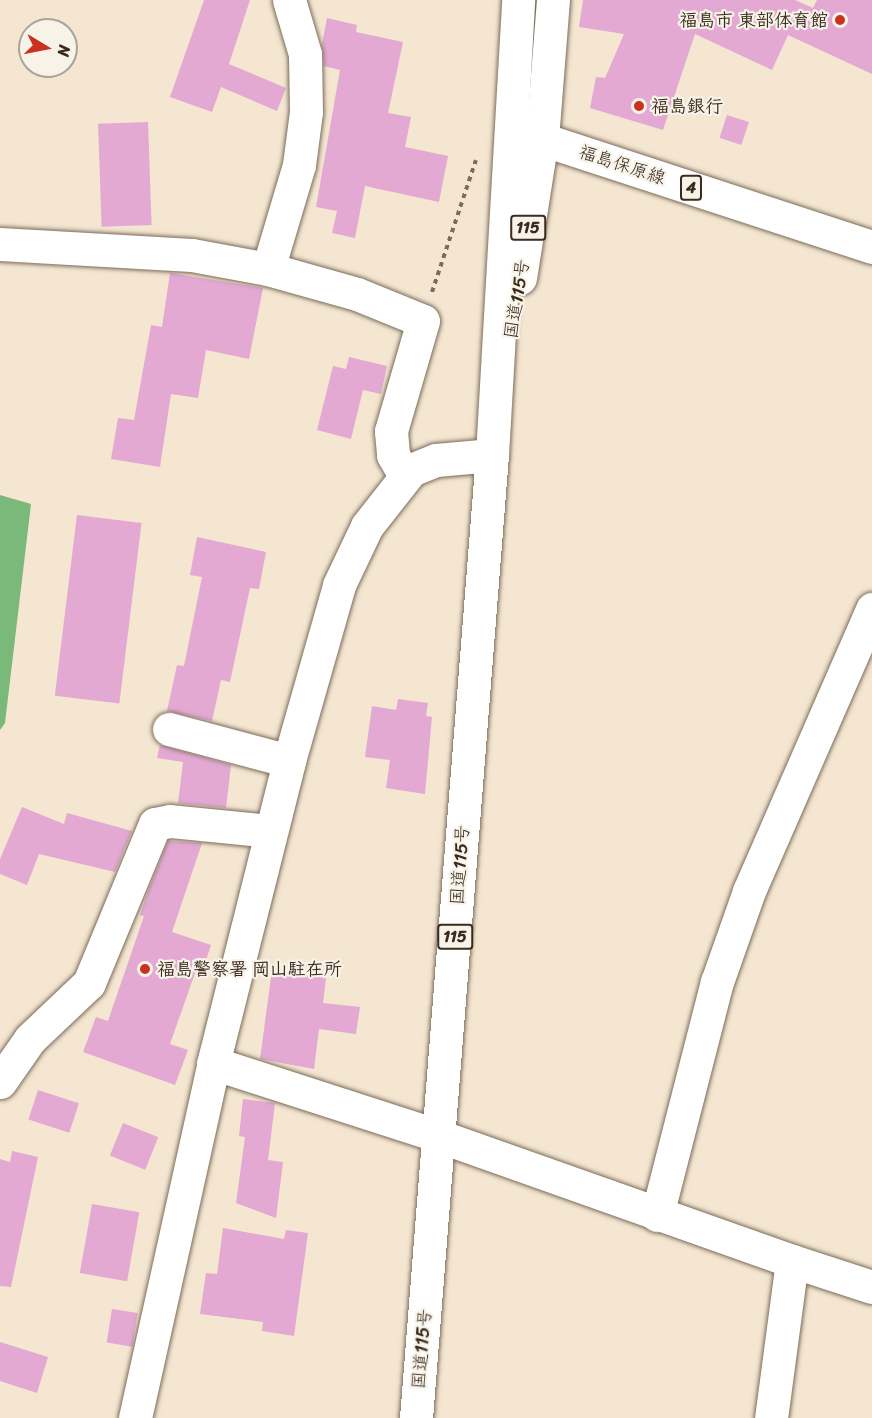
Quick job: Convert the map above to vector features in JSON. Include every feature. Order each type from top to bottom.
[{"type":"main road","points":[[268,269],[298,165],[306,112],[305,54],[290,0]]},
{"type":"main road","name":"国道115号","points":[[416,1418],[492,455],[518,0]]},
{"type":"main road","name":"国道115号","points":[[492,455],[542,139],[552,0]]},
{"type":"main road","name":"福島保原線","points":[[509,128],[872,247]]},
{"type":"main road","points":[[0,244],[192,255],[268,269],[357,294],[423,321],[391,431],[393,455],[405,476]]},
{"type":"main road","points":[[135,1418],[213,1063],[289,761],[339,585],[367,526],[405,476],[436,460],[492,455]]},
{"type":"main road","points":[[657,1215],[717,981],[746,901],[872,609]]},
{"type":"main road","points":[[169,729],[289,761]]},
{"type":"main road","points":[[0,1082],[30,1038],[89,983],[155,824],[170,821],[271,831]]},
{"type":"main road","points":[[213,1063],[439,1136],[657,1215],[872,1287]]},
{"type":"main road","points":[[771,1418],[792,1261]]},
{"type":"path","points":[[423,321],[478,157]]},
{"type":"green space","points":[[0,495],[31,504],[5,723],[0,730]]},
{"type":"building","points":[[204,0],[250,0],[229,64],[286,88],[277,111],[221,87],[212,112],[170,97]]},
{"type":"building","points":[[583,0],[795,0],[813,8],[817,0],[872,0],[872,74],[788,35],[772,70],[695,34],[663,130],[590,108],[596,77],[605,78],[624,34],[579,27]]},
{"type":"building","points":[[327,18],[357,25],[356,32],[403,42],[388,113],[411,117],[405,147],[448,156],[439,202],[365,186],[355,238],[332,233],[337,211],[316,207],[340,70],[324,66],[322,44]]},
{"type":"building","points":[[727,115],[749,122],[741,145],[720,138]]},
{"type":"building","points":[[148,122],[152,225],[102,227],[98,124]]},
{"type":"building","points":[[170,273],[263,288],[249,359],[206,350],[198,398],[171,394],[160,467],[111,459],[118,418],[134,420],[151,325],[162,327]]},
{"type":"building","points":[[349,357],[387,366],[381,394],[363,390],[351,439],[317,430],[333,366],[346,369]]},
{"type":"building","points":[[77,515],[142,523],[119,704],[55,696]]},
{"type":"building","points":[[197,537],[266,552],[259,589],[250,588],[230,682],[221,680],[212,721],[167,711],[177,665],[184,666],[202,577],[190,575]]},
{"type":"building","points":[[398,699],[428,703],[426,716],[432,717],[425,794],[386,788],[390,760],[365,757],[372,706],[396,710]]},
{"type":"building","points":[[160,745],[231,765],[226,808],[178,803],[183,762],[157,758]]},
{"type":"building","points":[[22,807],[64,824],[67,813],[132,831],[115,872],[39,854],[27,885],[0,874],[0,859]]},
{"type":"building","points":[[168,841],[202,843],[172,932],[211,945],[201,975],[195,973],[170,1044],[188,1050],[175,1085],[83,1052],[96,1017],[108,1021],[144,916],[140,915],[148,891]]},
{"type":"building","points":[[272,970],[326,978],[323,1003],[360,1007],[356,1034],[319,1029],[314,1069],[260,1059]]},
{"type":"building","points":[[38,1090],[79,1103],[69,1133],[28,1119]]},
{"type":"building","points":[[243,1099],[275,1103],[268,1160],[283,1162],[276,1218],[236,1203],[245,1137],[239,1136]]},
{"type":"building","points":[[123,1123],[158,1137],[145,1170],[110,1155]]},
{"type":"building","points":[[12,1151],[38,1157],[11,1287],[0,1286],[0,1159],[10,1162]]},
{"type":"building","points":[[92,1204],[139,1212],[127,1281],[80,1273]]},
{"type":"building","points":[[223,1228],[284,1239],[286,1230],[308,1233],[294,1336],[262,1331],[263,1322],[200,1314],[206,1273],[217,1274]]},
{"type":"building","points":[[112,1309],[138,1313],[132,1347],[107,1343]]},
{"type":"building","points":[[0,1342],[48,1357],[37,1393],[0,1381]]},
{"type":"place","name":"福島市 東部体育館","points":[[840,20]]},
{"type":"place","name":"福島銀行","points":[[639,106]]},
{"type":"place","name":"福島警察署 岡山駐在所","points":[[145,969]]}]
